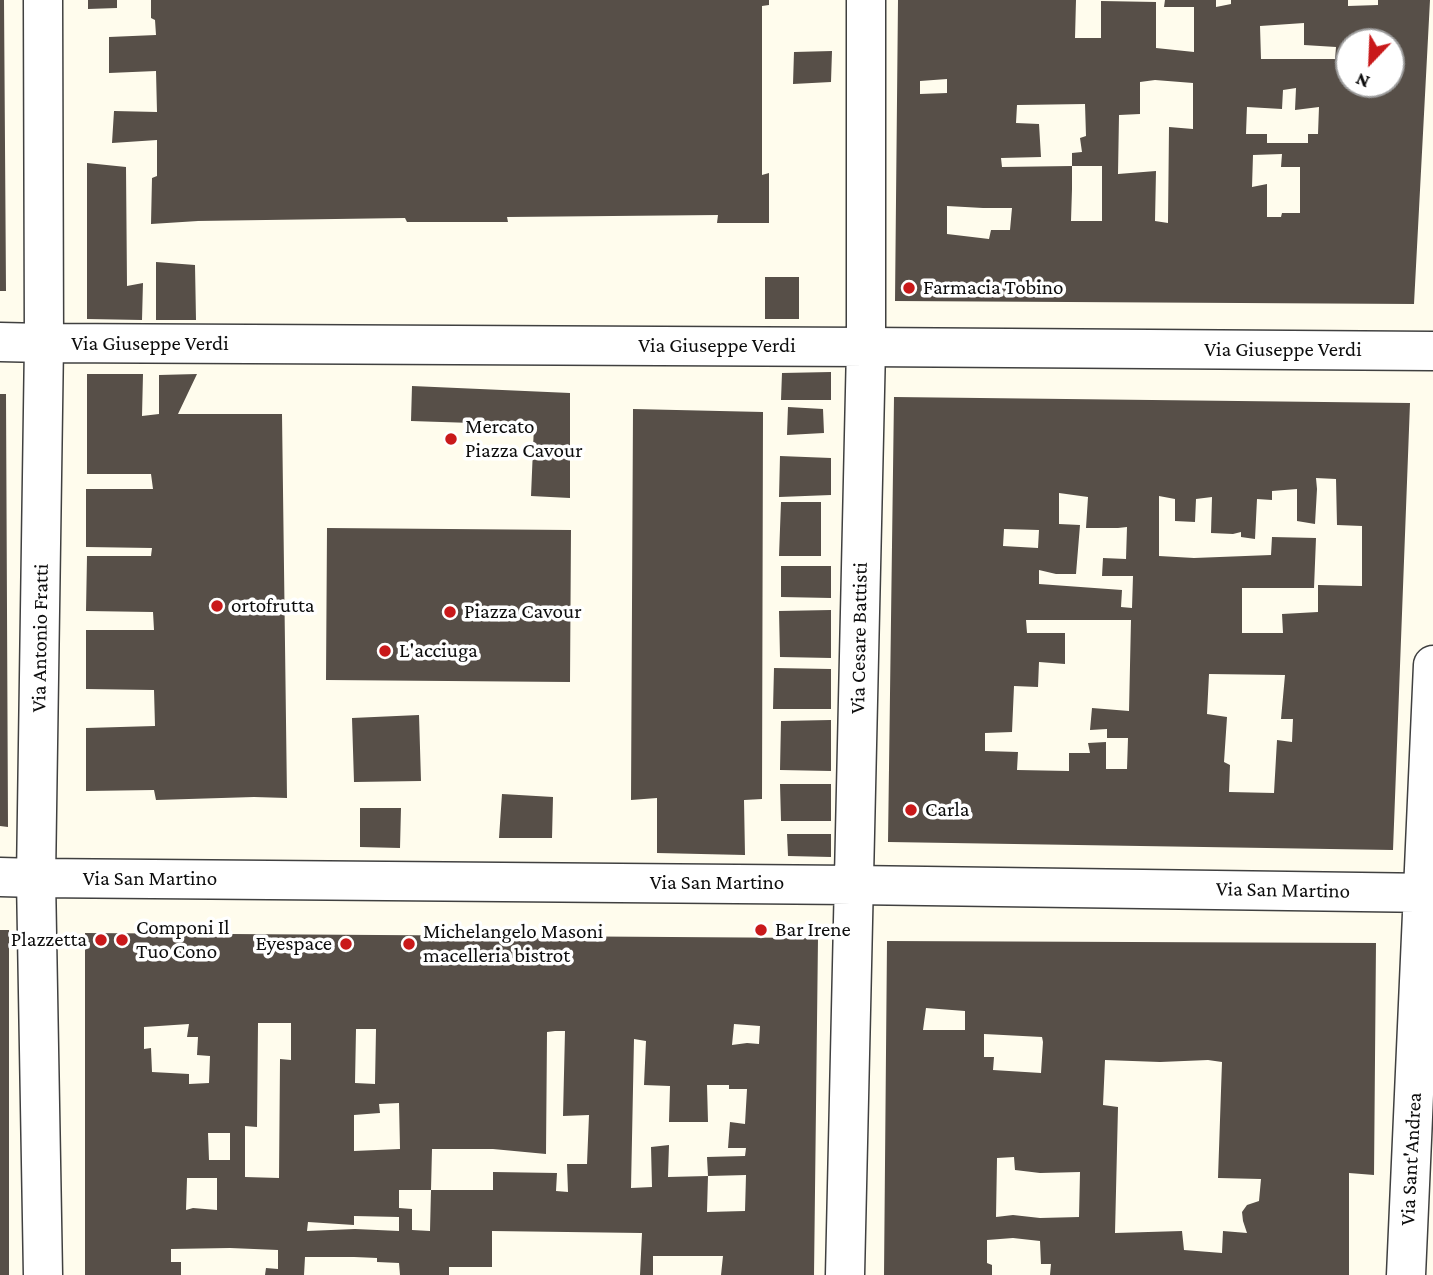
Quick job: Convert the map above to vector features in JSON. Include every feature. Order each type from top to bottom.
[{"type":"street","name":"Via Antonio Fratti","points":[[43,0],[44,343],[18,877],[43,1275]]},
{"type":"street","name":"Via Cesare Battisti","points":[[845,1275],[866,347],[866,0]]},
{"type":"street","name":"Via Giuseppe Verdi","points":[[0,342],[1433,351]]},
{"type":"street","name":"Via Sant'Andrea","points":[[1406,1275],[1428,893],[1433,666]]},
{"type":"street","name":"Via San Martino","points":[[18,877],[853,884],[1428,893]]},
{"type":"building","points":[[0,0],[4,0],[6,291],[0,291]]},
{"type":"building","points":[[88,0],[117,0],[117,8],[88,9]]},
{"type":"building","points":[[151,0],[769,0],[769,5],[762,6],[762,175],[769,173],[769,223],[717,223],[718,215],[507,217],[508,222],[407,222],[405,218],[151,224],[152,178],[157,176],[157,140],[112,143],[114,111],[157,112],[156,71],[109,73],[109,37],[156,35],[155,20],[151,18]]},
{"type":"building","points":[[898,0],[1076,0],[1075,38],[1101,38],[1101,1],[1156,2],[1156,48],[1194,52],[1194,7],[1164,7],[1165,0],[1216,0],[1216,7],[1231,4],[1231,0],[1348,0],[1348,6],[1378,5],[1378,0],[1430,0],[1414,304],[895,301]],"holes":[[[947,79],[947,93],[920,94],[920,81]],[[1155,80],[1193,83],[1193,129],[1169,127],[1168,223],[1155,221],[1156,171],[1118,174],[1119,115],[1140,114],[1140,82]],[[1296,88],[1295,110],[1319,107],[1318,134],[1308,134],[1308,143],[1267,143],[1267,134],[1246,134],[1247,107],[1282,109],[1283,90]],[[1085,104],[1086,136],[1080,138],[1082,152],[1072,153],[1072,166],[1002,167],[1001,158],[1041,157],[1039,124],[1016,123],[1017,105]],[[1282,154],[1281,167],[1300,167],[1300,213],[1282,213],[1281,217],[1267,217],[1267,184],[1252,187],[1253,155]],[[1072,166],[1102,166],[1102,221],[1071,221]],[[947,206],[1012,208],[1010,230],[991,230],[989,239],[947,234]]]},
{"type":"building","points":[[832,51],[831,82],[793,84],[794,52]]},
{"type":"building","points":[[87,163],[126,167],[127,286],[143,283],[142,320],[87,319]]},
{"type":"building","points":[[156,262],[195,265],[196,320],[156,320]]},
{"type":"building","points":[[765,277],[799,277],[799,319],[765,319]]},
{"type":"building","points":[[831,372],[831,400],[781,400],[782,373]]},
{"type":"building","points":[[87,374],[143,374],[142,416],[159,414],[159,375],[197,374],[178,414],[282,414],[287,798],[156,800],[154,790],[86,791],[86,728],[155,726],[154,690],[86,689],[86,630],[154,630],[153,612],[86,611],[87,556],[151,556],[152,548],[86,547],[86,489],[153,489],[151,474],[87,474]]},
{"type":"building","points":[[412,386],[570,393],[570,498],[531,496],[534,425],[411,421]]},
{"type":"building","points":[[0,394],[6,394],[8,827],[0,826]]},
{"type":"building","points":[[894,397],[1410,403],[1393,850],[888,842]],"holes":[[[1316,478],[1336,479],[1337,525],[1362,526],[1362,586],[1318,585],[1318,612],[1282,614],[1283,633],[1242,633],[1242,588],[1314,588],[1316,538],[1272,537],[1271,555],[1194,558],[1159,556],[1159,496],[1175,499],[1175,521],[1195,522],[1196,499],[1212,497],[1211,533],[1241,532],[1241,537],[1255,539],[1257,499],[1272,500],[1272,491],[1297,489],[1297,521],[1315,524]],[[1059,493],[1088,497],[1086,528],[1127,527],[1126,559],[1103,558],[1102,576],[1133,576],[1132,608],[1121,607],[1122,590],[1039,584],[1039,570],[1056,574],[1076,574],[1080,525],[1059,524]],[[1004,529],[1039,530],[1038,548],[1003,546]],[[1026,620],[1131,620],[1129,711],[1092,708],[1090,730],[1107,729],[1107,738],[1128,738],[1127,769],[1106,769],[1106,742],[1088,743],[1090,753],[1069,753],[1069,771],[1017,770],[1018,752],[985,751],[985,733],[1012,732],[1014,686],[1038,687],[1039,662],[1065,664],[1065,633],[1027,633]],[[1209,674],[1285,675],[1281,719],[1293,719],[1292,742],[1277,740],[1274,793],[1229,792],[1230,765],[1224,762],[1227,717],[1207,714]]]},
{"type":"building","points":[[788,407],[823,409],[824,433],[787,435]]},
{"type":"building","points":[[633,409],[763,412],[762,799],[744,800],[745,855],[657,853],[657,798],[631,800]]},
{"type":"building","points":[[780,456],[831,458],[831,495],[779,497]]},
{"type":"building","points":[[781,502],[821,502],[821,556],[779,556]]},
{"type":"building","points":[[327,528],[571,530],[570,682],[326,680]]},
{"type":"building","points":[[781,566],[831,566],[831,598],[781,597]]},
{"type":"building","points":[[831,610],[831,658],[780,657],[779,611]]},
{"type":"building","points":[[774,668],[831,669],[831,709],[773,709]]},
{"type":"building","points":[[419,715],[421,781],[354,782],[352,718]]},
{"type":"building","points":[[831,720],[831,771],[780,770],[781,721]]},
{"type":"building","points":[[780,784],[831,784],[831,821],[781,821]]},
{"type":"building","points":[[502,794],[553,797],[552,838],[499,838]]},
{"type":"building","points":[[360,808],[401,808],[400,848],[360,847]]},
{"type":"building","points":[[787,834],[831,834],[831,857],[788,856]]},
{"type":"building","points":[[0,930],[9,930],[9,1275],[0,1275]]},
{"type":"building","points":[[85,933],[818,938],[814,1275],[721,1275],[723,1256],[653,1256],[653,1275],[640,1275],[642,1233],[492,1231],[492,1267],[449,1267],[449,1275],[400,1275],[399,1263],[377,1262],[377,1258],[305,1257],[304,1275],[265,1275],[266,1268],[278,1269],[278,1250],[230,1248],[171,1249],[171,1262],[181,1262],[181,1275],[85,1275]],"holes":[[[258,1023],[291,1023],[291,1060],[280,1059],[279,1178],[245,1177],[245,1126],[257,1127]],[[189,1024],[187,1037],[198,1037],[197,1055],[210,1056],[209,1083],[189,1084],[189,1074],[152,1072],[151,1048],[144,1049],[144,1027]],[[734,1024],[760,1026],[759,1044],[732,1045]],[[356,1029],[376,1029],[375,1084],[355,1083]],[[565,1031],[563,1116],[589,1115],[587,1164],[567,1164],[568,1192],[556,1191],[557,1173],[493,1172],[493,1190],[431,1190],[432,1149],[493,1149],[546,1154],[547,1032]],[[634,1039],[646,1041],[644,1085],[670,1086],[669,1122],[708,1122],[707,1085],[729,1085],[729,1089],[747,1089],[745,1124],[730,1122],[728,1148],[746,1148],[745,1156],[707,1157],[708,1176],[668,1177],[669,1145],[651,1147],[652,1187],[631,1188]],[[399,1103],[400,1149],[354,1151],[354,1115],[380,1113],[379,1104]],[[208,1133],[230,1133],[230,1160],[209,1160]],[[746,1175],[745,1211],[707,1212],[708,1176]],[[187,1178],[217,1178],[217,1210],[186,1210]],[[399,1190],[431,1190],[430,1231],[412,1230],[412,1209],[399,1208]],[[354,1216],[399,1217],[399,1231],[307,1231],[308,1222],[354,1225]]]},
{"type":"building","points":[[887,941],[1376,943],[1374,1175],[1349,1173],[1349,1275],[1050,1275],[1051,1264],[1041,1264],[1040,1241],[1013,1238],[987,1240],[987,1263],[992,1265],[992,1275],[884,1275]],"holes":[[[926,1008],[965,1011],[965,1030],[923,1030]],[[984,1034],[1042,1037],[1041,1073],[993,1070],[994,1057],[984,1057]],[[1105,1060],[1222,1062],[1218,1178],[1261,1179],[1259,1201],[1247,1205],[1242,1212],[1247,1233],[1223,1231],[1222,1253],[1184,1250],[1182,1231],[1115,1233],[1118,1107],[1103,1105]],[[1014,1157],[1015,1170],[1040,1173],[1080,1172],[1079,1217],[996,1217],[997,1158]]]},
{"type":"place","name":"Farmacia Tobino","points":[[909,288]]},
{"type":"place","name":"Mercato Piazza Cavour","points":[[451,439]]},
{"type":"place","name":"ortofrutta","points":[[217,606]]},
{"type":"place","name":"Piazza Cavour","points":[[450,612]]},
{"type":"place","name":"L'acciuga","points":[[385,651]]},
{"type":"place","name":"Carla","points":[[911,810]]},
{"type":"place","name":"Bar Irene","points":[[761,930]]},
{"type":"place","name":"Plazzetta","points":[[101,940]]},
{"type":"place","name":"Componi Il Tuo Cono","points":[[122,940]]},
{"type":"place","name":"Eyespace","points":[[346,944]]},
{"type":"place","name":"Michelangelo Masoni macelleria bistrot","points":[[409,944]]}]
